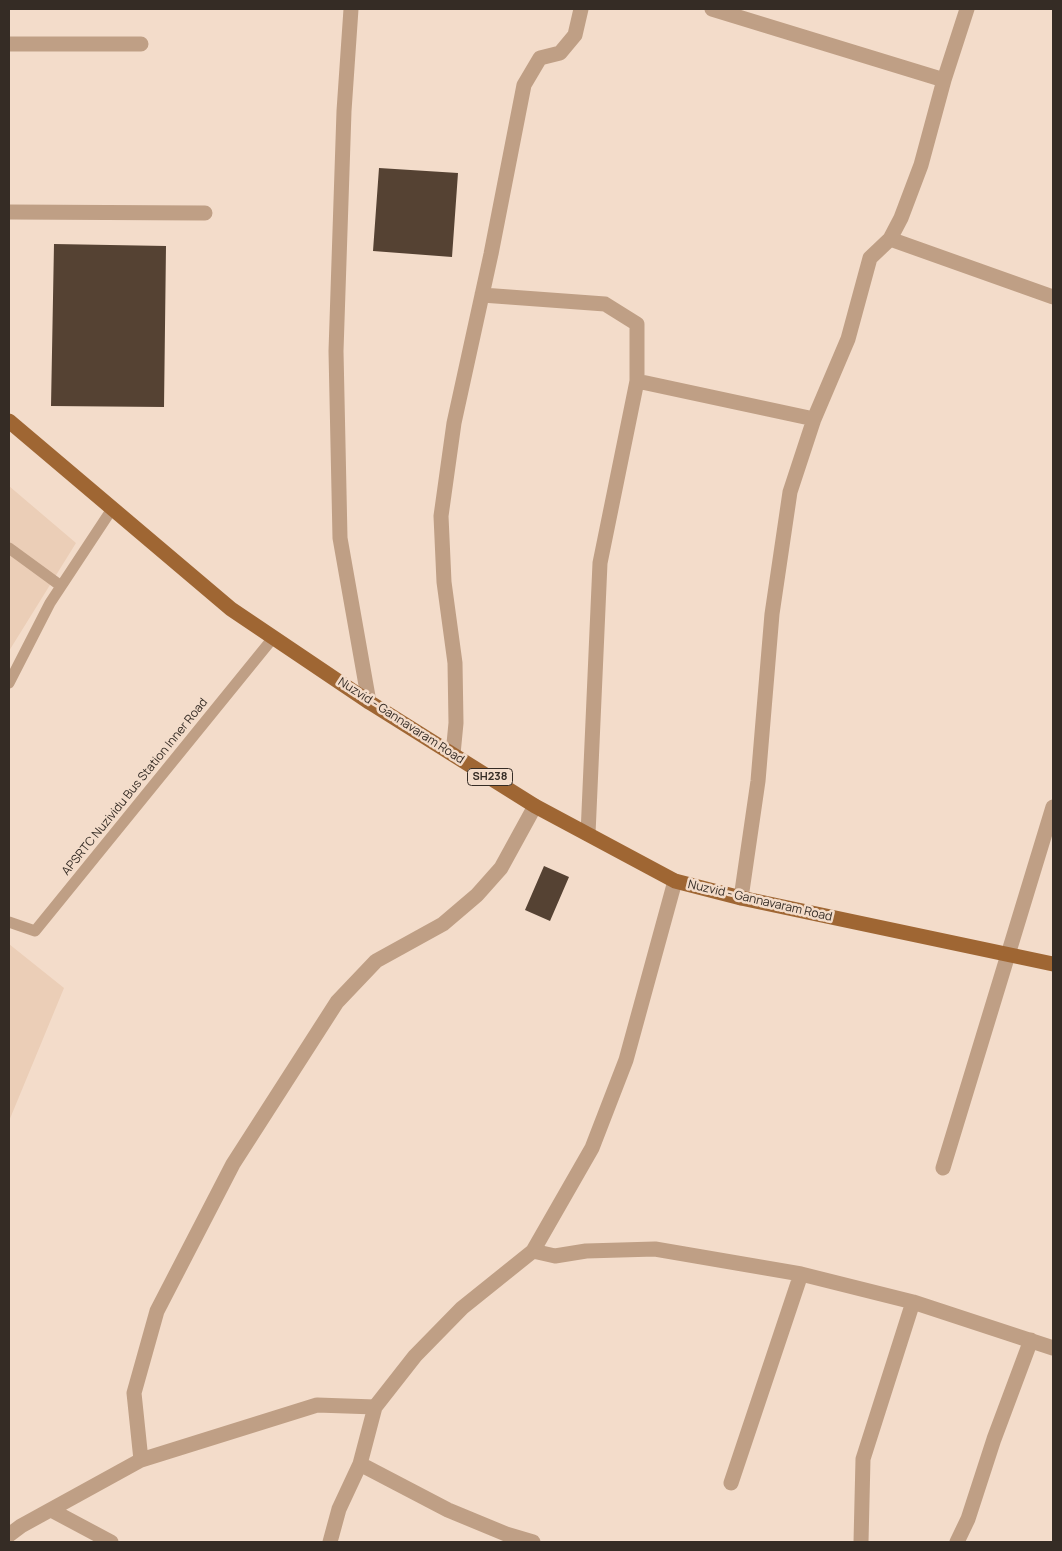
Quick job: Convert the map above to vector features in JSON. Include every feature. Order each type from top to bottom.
[{"type":"main road","name":"Nuzvid - Gannavaram Road","points":[[9,421],[231,609],[369,702],[535,806],[675,881],[741,898],[1053,964]]},
{"type":"street","points":[[351,9],[344,111],[336,351],[340,538],[369,702]]},
{"type":"street","points":[[453,754],[456,723],[455,663],[444,582],[441,516],[454,423],[524,85],[540,58],[560,53],[575,35],[582,9]]},
{"type":"street","points":[[712,9],[944,80]]},
{"type":"street","points":[[741,898],[758,781],[772,614],[790,492],[814,418],[848,338],[870,258],[890,239],[901,218],[921,165],[944,80],[967,9]]},
{"type":"street","points":[[9,44],[141,44]]},
{"type":"street","points":[[9,212],[204,213]]},
{"type":"street","points":[[890,239],[1053,297]]},
{"type":"street","points":[[482,295],[606,304],[637,324],[637,381],[600,563],[588,834]]},
{"type":"street","points":[[637,381],[814,418]]},
{"type":"street","points":[[141,1460],[134,1393],[157,1311],[233,1164],[337,1002],[376,961],[443,924],[477,895],[501,868],[535,806]]},
{"type":"street","points":[[942,1168],[1053,807]]},
{"type":"street","points":[[330,1542],[339,1509],[360,1464],[375,1407],[415,1356],[462,1308],[533,1251],[592,1148],[626,1060],[675,881]]},
{"type":"street","points":[[533,1251],[555,1256],[586,1251],[655,1250],[801,1274],[913,1302],[1053,1348]]},
{"type":"street","points":[[731,1483],[801,1274]]},
{"type":"street","points":[[860,1542],[864,1459],[913,1302]]},
{"type":"street","points":[[957,1542],[968,1519],[994,1439],[1030,1340]]},
{"type":"street","points":[[9,1535],[141,1460],[317,1405],[375,1407]]},
{"type":"street","points":[[360,1464],[448,1510],[506,1534],[533,1542]]},
{"type":"street","points":[[51,1510],[112,1542]]},
{"type":"lane","points":[[9,683],[50,603],[112,509]]},
{"type":"lane","points":[[9,548],[62,586]]},
{"type":"lane","name":"APSRTC Nuzividu Bus Station Inner Road","points":[[9,922],[35,931],[273,638]]},
{"type":"shaded area","points":[[9,486],[76,543],[9,651]]},
{"type":"shaded area","points":[[9,944],[64,988],[9,1121]]},
{"type":"building","points":[[379,168],[458,173],[452,257],[373,251]]},
{"type":"building","points":[[54,244],[166,246],[164,407],[51,406]]},
{"type":"building","points":[[544,866],[569,877],[550,921],[525,910]]}]
